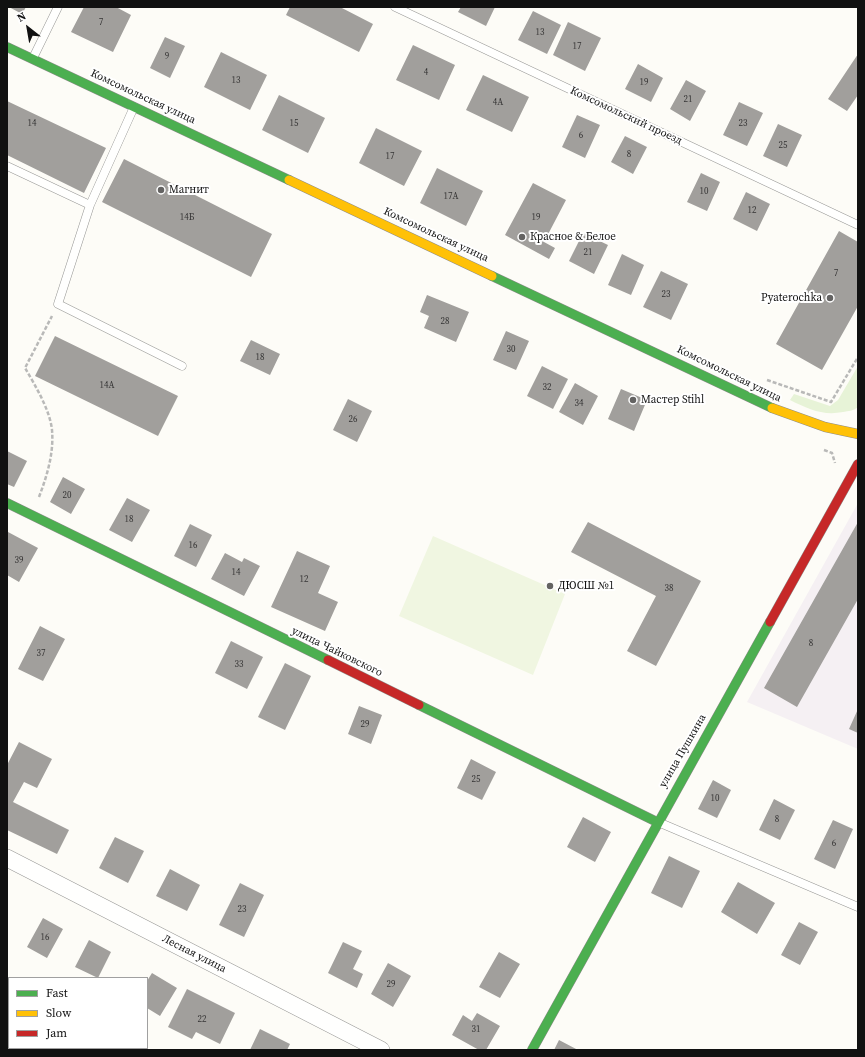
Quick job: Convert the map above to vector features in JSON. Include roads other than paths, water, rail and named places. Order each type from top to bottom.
[{"type":"street","name":"Комсомольская улица","points":[[7,47],[779,411],[825,427],[858,434]]},
{"type":"street","name":"улица Пушкина","points":[[532,1050],[657,822],[858,464]]},
{"type":"street","name":"улица Чайковского","points":[[7,503],[657,822]]},
{"type":"street","name":"Лесная улица","points":[[7,858],[381,1050]]},
{"type":"lane","points":[[32,58],[58,7]]},
{"type":"lane","name":"Комсомольский проезд","points":[[395,7],[858,225]]},
{"type":"lane","points":[[134,106],[90,205],[58,304],[182,366]]},
{"type":"lane","points":[[7,166],[90,205]]},
{"type":"lane","points":[[657,822],[858,907]]},
{"type":"place","name":"Магнит","points":[[161,190]]},
{"type":"place","name":"Красное & Белое","points":[[522,237]]},
{"type":"place","name":"Pyaterochka","points":[[830,298]]},
{"type":"place","name":"Мастер Stihl","points":[[633,400]]},
{"type":"place","name":"ДЮСШ №1","points":[[550,586]]}]
